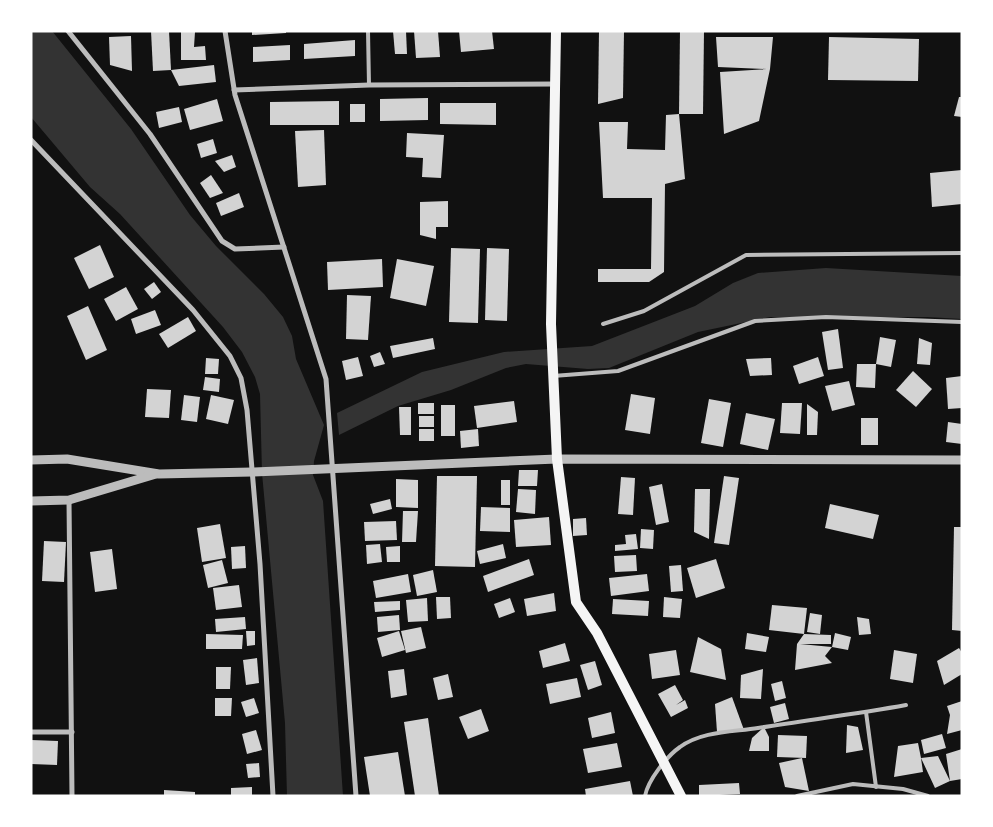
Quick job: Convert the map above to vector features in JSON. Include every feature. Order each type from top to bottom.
[{"type":"main road","points":[[556,31],[552,345],[557,459],[576,602],[597,633],[681,796]]},
{"type":"street","points":[[68,31],[150,134],[222,241],[235,249],[284,248]]},
{"type":"street","points":[[225,31],[234,90],[326,379],[334,468],[356,796]]},
{"type":"street","points":[[234,90],[370,85],[555,84]]},
{"type":"street","points":[[31,140],[193,310],[230,356],[241,378],[246,402],[252,472],[269,708],[273,796]]},
{"type":"street","points":[[31,460],[67,459],[159,474],[252,472],[557,459],[962,460]]},
{"type":"street","points":[[31,501],[69,500],[159,474]]},
{"type":"street","points":[[69,500],[72,796]]},
{"type":"street","points":[[31,732],[72,732]]},
{"type":"lane","points":[[368,31],[370,85]]},
{"type":"lane","points":[[603,324],[644,311],[746,255],[962,253]]},
{"type":"lane","points":[[553,373],[618,371],[647,363],[755,321],[826,317],[962,322]]},
{"type":"lane","points":[[645,796],[646,790],[664,763],[681,746],[717,732],[744,730],[906,705]]},
{"type":"lane","points":[[866,712],[876,787]]},
{"type":"lane","points":[[797,796],[853,784],[903,789],[928,796]]},
{"type":"shaded area","points":[[31,31],[52,31],[131,129],[190,215],[216,246],[264,294],[283,317],[292,336],[296,359],[324,425],[314,461],[313,475],[323,501],[343,796],[287,796],[285,723],[262,473],[260,394],[255,377],[242,352],[223,327],[120,214],[90,187],[31,117]]},
{"type":"shaded area","points":[[826,268],[962,276],[962,319],[927,317],[770,317],[698,332],[609,368],[588,369],[526,364],[506,368],[451,390],[398,406],[339,435],[337,413],[422,372],[504,352],[592,346],[695,306],[733,283],[758,273]]},
{"type":"building","points":[[151,31],[169,31],[171,70],[153,71]]},
{"type":"building","points":[[181,31],[195,32],[194,47],[205,46],[206,60],[181,60]]},
{"type":"building","points":[[252,31],[286,31],[286,33],[252,35]]},
{"type":"building","points":[[393,31],[406,31],[407,54],[395,54]]},
{"type":"building","points":[[414,31],[438,31],[440,57],[416,58]]},
{"type":"building","points":[[459,31],[492,31],[494,49],[461,52]]},
{"type":"building","points":[[599,31],[624,31],[623,98],[598,104]]},
{"type":"building","points":[[680,31],[704,31],[703,114],[679,114]]},
{"type":"building","points":[[131,36],[132,71],[110,65],[109,37]]},
{"type":"building","points":[[716,37],[773,37],[770,69],[759,121],[724,134],[720,72],[767,69],[718,67]]},
{"type":"building","points":[[829,37],[919,39],[918,81],[828,80]]},
{"type":"building","points":[[355,40],[355,56],[304,59],[304,44]]},
{"type":"building","points":[[290,45],[290,60],[253,62],[253,47]]},
{"type":"building","points":[[214,65],[216,82],[179,86],[171,70]]},
{"type":"building","points":[[959,97],[962,97],[962,117],[954,116]]},
{"type":"building","points":[[428,98],[428,120],[380,121],[380,99]]},
{"type":"building","points":[[217,99],[223,121],[190,130],[184,109]]},
{"type":"building","points":[[339,101],[339,125],[270,125],[270,102]]},
{"type":"building","points":[[440,103],[496,103],[496,125],[440,124]]},
{"type":"building","points":[[350,104],[365,104],[365,122],[350,122]]},
{"type":"building","points":[[179,107],[182,122],[159,128],[156,112]]},
{"type":"building","points":[[679,114],[685,179],[665,184],[664,272],[649,282],[598,282],[598,269],[651,269],[652,198],[603,198],[599,122],[628,122],[627,149],[665,150],[666,115]]},
{"type":"building","points":[[324,130],[326,185],[298,187],[295,131]]},
{"type":"building","points":[[407,133],[444,135],[441,178],[422,177],[423,158],[406,157]]},
{"type":"building","points":[[213,139],[217,153],[201,158],[197,144]]},
{"type":"building","points":[[232,155],[236,167],[224,172],[215,161]]},
{"type":"building","points":[[962,170],[962,204],[932,207],[930,173]]},
{"type":"building","points":[[211,175],[223,193],[210,198],[200,183]]},
{"type":"building","points":[[239,193],[244,207],[221,216],[216,203]]},
{"type":"building","points":[[448,201],[448,227],[436,227],[436,239],[420,235],[420,202]]},
{"type":"building","points":[[100,245],[114,277],[89,289],[74,258]]},
{"type":"building","points":[[451,248],[480,249],[478,323],[449,322]]},
{"type":"building","points":[[487,248],[509,249],[507,321],[485,320]]},
{"type":"building","points":[[382,259],[383,287],[328,290],[327,262]]},
{"type":"building","points":[[397,259],[434,266],[426,306],[390,298]]},
{"type":"building","points":[[154,282],[161,292],[152,299],[144,289]]},
{"type":"building","points":[[126,287],[138,309],[116,321],[104,299]]},
{"type":"building","points":[[347,295],[371,296],[368,340],[346,339]]},
{"type":"building","points":[[88,306],[107,350],[86,360],[67,316]]},
{"type":"building","points":[[155,310],[161,325],[136,334],[131,319]]},
{"type":"building","points":[[188,317],[196,331],[168,348],[159,334]]},
{"type":"building","points":[[838,329],[843,368],[828,370],[822,332]]},
{"type":"building","points":[[880,337],[896,340],[891,367],[876,364]]},
{"type":"building","points":[[433,338],[435,349],[393,358],[390,346]]},
{"type":"building","points":[[919,338],[932,343],[930,365],[917,364]]},
{"type":"building","points":[[380,352],[385,364],[374,367],[370,356]]},
{"type":"building","points":[[358,357],[363,376],[346,380],[342,361]]},
{"type":"building","points":[[818,357],[824,376],[799,384],[793,366]]},
{"type":"building","points":[[206,358],[219,359],[218,374],[205,374]]},
{"type":"building","points":[[771,358],[772,375],[750,376],[746,359]]},
{"type":"building","points":[[857,364],[876,364],[875,388],[856,387]]},
{"type":"building","points":[[913,371],[932,389],[916,407],[896,390]]},
{"type":"building","points":[[962,376],[962,408],[948,409],[946,378]]},
{"type":"building","points":[[205,377],[220,379],[219,392],[203,390]]},
{"type":"building","points":[[849,381],[855,405],[832,411],[825,386]]},
{"type":"building","points":[[147,389],[171,390],[169,418],[145,417]]},
{"type":"building","points":[[631,394],[655,398],[650,434],[625,430]]},
{"type":"building","points":[[184,395],[200,397],[197,422],[181,420]]},
{"type":"building","points":[[211,395],[234,400],[228,424],[206,419]]},
{"type":"building","points":[[709,399],[731,403],[723,447],[701,443]]},
{"type":"building","points":[[514,401],[517,422],[477,428],[474,406]]},
{"type":"building","points":[[418,403],[434,403],[434,414],[418,414]]},
{"type":"building","points":[[782,403],[802,403],[800,434],[780,433]]},
{"type":"building","points":[[807,404],[818,412],[817,435],[807,435]]},
{"type":"building","points":[[441,405],[455,405],[455,436],[441,436]]},
{"type":"building","points":[[399,407],[411,407],[411,435],[400,435]]},
{"type":"building","points":[[746,413],[775,419],[768,450],[740,444]]},
{"type":"building","points":[[419,416],[434,416],[434,427],[419,427]]},
{"type":"building","points":[[861,418],[878,418],[878,445],[861,445]]},
{"type":"building","points":[[948,422],[962,424],[962,444],[946,442]]},
{"type":"building","points":[[419,429],[434,429],[434,441],[419,441]]},
{"type":"building","points":[[478,429],[479,446],[461,448],[460,431]]},
{"type":"building","points":[[519,470],[538,470],[537,486],[518,486]]},
{"type":"building","points":[[437,476],[477,476],[475,567],[435,566]]},
{"type":"building","points":[[724,476],[739,478],[729,545],[714,543]]},
{"type":"building","points":[[621,477],[635,478],[633,515],[618,514]]},
{"type":"building","points":[[396,479],[418,480],[418,508],[396,507]]},
{"type":"building","points":[[501,480],[510,480],[510,505],[501,505]]},
{"type":"building","points":[[662,484],[669,522],[656,525],[649,487]]},
{"type":"building","points":[[518,489],[536,490],[535,514],[516,512]]},
{"type":"building","points":[[695,489],[710,489],[709,539],[694,532]]},
{"type":"building","points":[[390,499],[392,509],[373,514],[370,504]]},
{"type":"building","points":[[830,504],[879,515],[873,539],[825,528]]},
{"type":"building","points":[[481,507],[510,508],[510,532],[480,531]]},
{"type":"building","points":[[403,511],[418,511],[416,542],[402,542]]},
{"type":"building","points":[[549,517],[551,545],[516,547],[514,520]]},
{"type":"building","points":[[586,518],[587,535],[573,536],[573,519]]},
{"type":"building","points":[[396,521],[397,540],[365,541],[364,522]]},
{"type":"building","points":[[220,524],[226,558],[202,562],[197,528]]},
{"type":"building","points":[[954,527],[962,527],[962,631],[952,630]]},
{"type":"building","points":[[641,529],[654,530],[653,549],[640,548]]},
{"type":"building","points":[[636,534],[638,549],[615,551],[615,545],[626,544],[625,535]]},
{"type":"building","points":[[44,541],[66,542],[64,582],[42,581]]},
{"type":"building","points":[[380,544],[382,562],[367,564],[366,545]]},
{"type":"building","points":[[503,544],[506,558],[480,564],[477,551]]},
{"type":"building","points":[[245,546],[246,568],[232,569],[231,547]]},
{"type":"building","points":[[400,546],[400,562],[387,562],[386,547]]},
{"type":"building","points":[[112,549],[117,589],[95,592],[90,552]]},
{"type":"building","points":[[636,555],[637,571],[615,572],[614,556]]},
{"type":"building","points":[[529,559],[534,575],[488,592],[483,576]]},
{"type":"building","points":[[716,559],[725,588],[696,598],[687,568]]},
{"type":"building","points":[[222,560],[228,583],[208,588],[203,565]]},
{"type":"building","points":[[681,565],[683,591],[671,592],[669,566]]},
{"type":"building","points":[[433,570],[437,592],[417,596],[413,575]]},
{"type":"building","points":[[408,574],[411,592],[376,598],[373,581]]},
{"type":"building","points":[[647,574],[649,591],[611,596],[609,578]]},
{"type":"building","points":[[239,585],[242,607],[216,610],[213,588]]},
{"type":"building","points":[[554,593],[556,611],[527,616],[524,599]]},
{"type":"building","points":[[436,597],[450,597],[451,618],[437,619]]},
{"type":"building","points":[[664,597],[682,599],[680,618],[663,617]]},
{"type":"building","points":[[427,598],[428,621],[408,622],[406,600]]},
{"type":"building","points":[[510,598],[515,612],[499,618],[494,604]]},
{"type":"building","points":[[613,599],[649,601],[648,616],[612,614]]},
{"type":"building","points":[[400,601],[400,610],[375,612],[374,602]]},
{"type":"building","points":[[772,605],[807,608],[804,634],[769,630]]},
{"type":"building","points":[[810,613],[822,615],[820,634],[807,632]]},
{"type":"building","points":[[399,615],[400,630],[378,632],[377,617]]},
{"type":"building","points":[[245,617],[246,629],[216,632],[215,619]]},
{"type":"building","points":[[857,617],[869,619],[871,634],[859,635]]},
{"type":"building","points":[[421,627],[426,648],[406,653],[401,631]]},
{"type":"building","points":[[246,631],[255,631],[255,645],[247,646]]},
{"type":"building","points":[[399,631],[405,650],[382,657],[377,638]]},
{"type":"building","points":[[747,633],[769,637],[766,652],[745,649]]},
{"type":"building","points":[[835,633],[851,637],[848,650],[832,647]]},
{"type":"building","points":[[206,634],[243,635],[242,649],[206,649]]},
{"type":"building","points":[[804,634],[831,635],[831,644],[800,644],[832,647],[825,656],[832,663],[795,670],[797,644]]},
{"type":"building","points":[[698,637],[721,649],[726,680],[690,672]]},
{"type":"building","points":[[565,643],[570,661],[543,668],[539,651]]},
{"type":"building","points":[[959,648],[962,653],[962,674],[944,685],[937,661]]},
{"type":"building","points":[[676,650],[680,675],[652,679],[649,654]]},
{"type":"building","points":[[894,650],[917,654],[913,683],[890,679]]},
{"type":"building","points":[[257,658],[259,683],[246,685],[243,660]]},
{"type":"building","points":[[595,661],[602,685],[588,690],[580,665]]},
{"type":"building","points":[[216,667],[231,667],[230,689],[216,689]]},
{"type":"building","points":[[404,669],[407,695],[391,698],[388,671]]},
{"type":"building","points":[[763,669],[761,699],[740,698],[741,675]]},
{"type":"building","points":[[448,674],[453,697],[438,700],[433,678]]},
{"type":"building","points":[[577,678],[581,697],[550,704],[546,684]]},
{"type":"building","points":[[782,681],[786,698],[775,701],[771,684]]},
{"type":"building","points":[[675,685],[683,700],[676,705],[685,700],[688,708],[671,717],[658,694]]},
{"type":"building","points":[[732,697],[744,730],[717,732],[715,704]]},
{"type":"building","points":[[215,698],[232,698],[231,716],[215,716]]},
{"type":"building","points":[[254,698],[259,713],[246,717],[241,702]]},
{"type":"building","points":[[962,701],[962,730],[947,734],[950,715],[947,706]]},
{"type":"building","points":[[785,703],[789,719],[774,723],[770,707]]},
{"type":"building","points":[[481,709],[489,731],[468,739],[459,717]]},
{"type":"building","points":[[611,712],[615,733],[592,738],[588,718]]},
{"type":"building","points":[[428,718],[439,796],[415,796],[404,722]]},
{"type":"building","points":[[847,725],[858,727],[863,750],[846,753]]},
{"type":"building","points":[[764,727],[769,737],[769,751],[749,751],[752,738]]},
{"type":"building","points":[[256,730],[262,750],[247,754],[242,734]]},
{"type":"building","points":[[942,734],[946,748],[924,754],[921,740]]},
{"type":"building","points":[[778,735],[807,736],[806,758],[777,757]]},
{"type":"building","points":[[31,740],[58,741],[57,765],[31,764]]},
{"type":"building","points":[[617,743],[622,767],[588,773],[583,749]]},
{"type":"building","points":[[918,743],[923,772],[894,777],[898,746]]},
{"type":"building","points":[[962,749],[962,779],[950,781],[946,754]]},
{"type":"building","points":[[398,752],[405,796],[370,796],[364,757]]},
{"type":"building","points":[[938,756],[950,781],[935,788],[921,758]]},
{"type":"building","points":[[802,758],[809,791],[785,787],[779,763]]},
{"type":"building","points":[[259,763],[260,777],[248,778],[246,764]]},
{"type":"building","points":[[630,781],[633,796],[586,796],[585,789]]},
{"type":"building","points":[[739,783],[740,794],[699,796],[699,785]]},
{"type":"building","points":[[252,787],[252,796],[231,796],[231,788]]},
{"type":"building","points":[[164,790],[195,792],[195,796],[164,796]]}]
